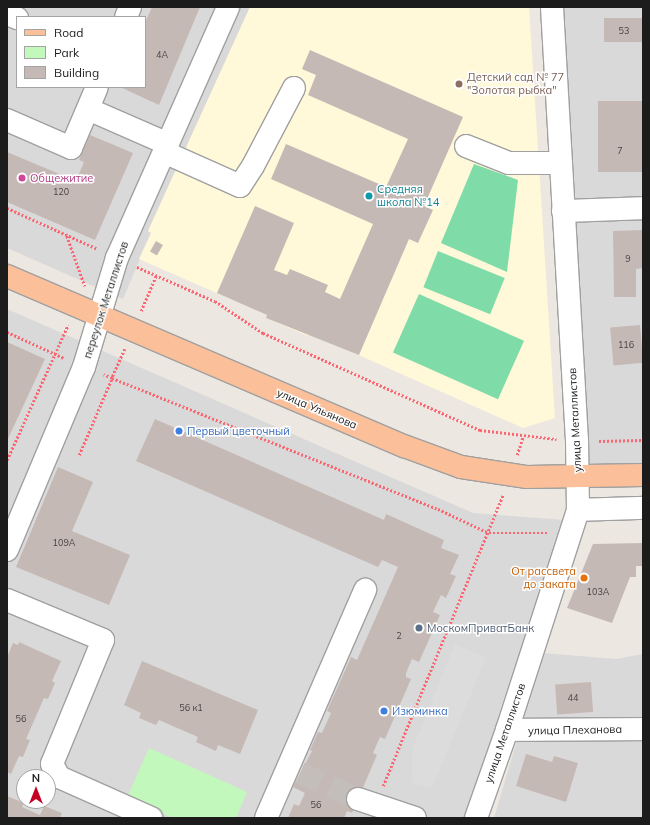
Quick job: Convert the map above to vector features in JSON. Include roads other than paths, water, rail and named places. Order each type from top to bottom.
[{"type":"main road","name":"улица Ульянова","points":[[7,276],[404,446],[461,467],[527,477],[578,477],[643,474]]},
{"type":"street","name":"переулок Металлистов","points":[[7,550],[14,514],[84,367],[117,258],[228,7]]},
{"type":"street","name":"улица Металлистов","points":[[476,818],[507,730],[578,510],[577,441],[552,7]]},
{"type":"street","points":[[7,120],[71,148],[97,88]]},
{"type":"street","points":[[88,109],[240,186],[253,166],[294,88]]},
{"type":"street","points":[[466,146],[509,163],[560,162]]},
{"type":"street","points":[[563,211],[643,208]]},
{"type":"street","points":[[578,510],[643,508]]},
{"type":"street","points":[[266,818],[293,771],[364,590]]},
{"type":"street","points":[[7,600],[103,640],[52,764],[59,777],[151,818]]},
{"type":"street","name":"улица Плеханова","points":[[507,730],[643,729]]},
{"type":"street","points":[[366,801],[415,818]]},
{"type":"tunnel","points":[[300,773],[358,799]]},
{"type":"place","name":"Детский сад № 77 \"Золотая рыбка\"","points":[[459,84]]},
{"type":"place","name":"Общежитие","points":[[22,178]]},
{"type":"place","name":"Средняя школа №14","points":[[369,196]]},
{"type":"place","name":"Первый цветочный","points":[[179,431]]},
{"type":"place","name":"От рассвета до заката","points":[[584,578]]},
{"type":"place","name":"МоскомПриватБанк","points":[[419,628]]},
{"type":"place","name":"Изюминка","points":[[384,711]]}]
